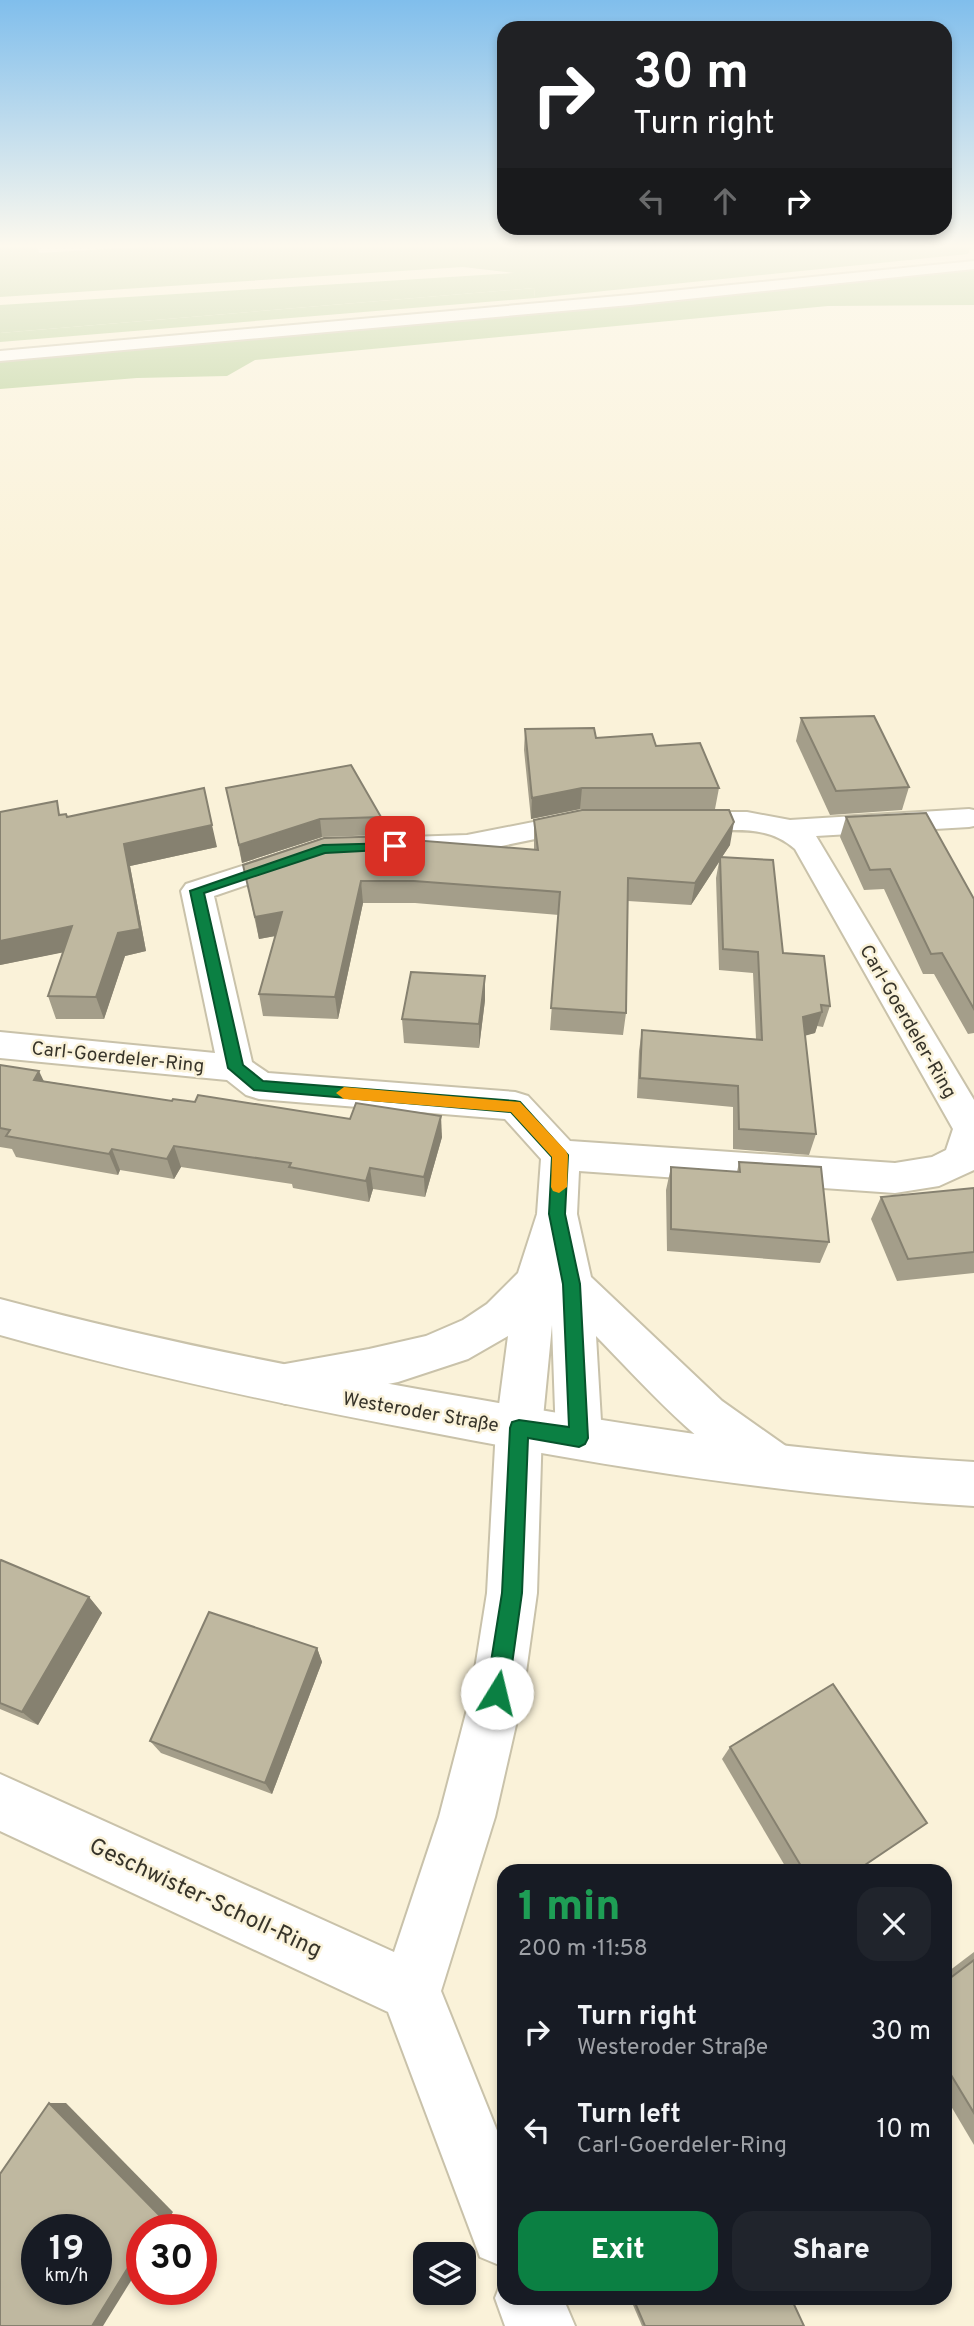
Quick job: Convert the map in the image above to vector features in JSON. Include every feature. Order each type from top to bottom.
[{"type":"main road","name":"Carl-Goerdeler-Ring","points":[[236,1068],[197,891],[323,849],[467,844],[580,821],[747,821],[790,829],[969,818]]},
{"type":"main road","name":"Carl-Goerdeler-Ring","points":[[0,1045],[236,1068],[259,1086],[515,1107],[560,1155],[895,1178],[939,1171],[962,1159],[972,1129],[807,844],[790,829]]},
{"type":"main road","points":[[497,2215],[411,1991],[467,1817],[497,1693],[512,1593],[519,1428],[554,1283],[560,1155]]},
{"type":"main road","points":[[285,1384],[404,1360],[448,1348],[554,1283]]},
{"type":"main road","points":[[554,1283],[579,1438]]},
{"type":"main road","points":[[554,1283],[706,1416],[774,1465]]},
{"type":"main road","name":"Westeroder Straße","points":[[0,1317],[58,1333],[359,1400],[519,1428],[774,1465],[926,1482],[974,1484]]},
{"type":"main road","name":"Geschwister-Scholl-Ring","points":[[0,1802],[411,1991]]},
{"type":"main road","points":[[532,2305],[540,2326]]},
{"type":"green space","points":[[62,356],[302,356],[255,360],[227,376],[137,378],[0,389],[0,361]]},
{"type":"building","points":[[874,716],[909,787],[836,791],[801,718]]},
{"type":"building","points":[[594,728],[596,738],[652,734],[656,746],[700,743],[719,788],[582,788],[532,798],[525,729]]},
{"type":"building","points":[[351,765],[381,817],[320,819],[239,845],[226,788]]},
{"type":"building","points":[[204,788],[212,825],[124,844],[140,929],[118,933],[96,997],[48,996],[72,926],[0,941],[0,812],[57,801],[59,815],[66,814],[67,817]]},
{"type":"building","points":[[582,810],[729,810],[734,822],[695,883],[628,878],[626,1013],[551,1008],[560,892],[414,881],[361,881],[335,997],[259,994],[282,912],[255,917],[243,865],[324,838],[394,836],[414,871],[413,840],[538,850],[534,820]]},
{"type":"building","points":[[926,813],[974,899],[974,1009],[942,953],[931,954],[890,869],[870,870],[846,817]]},
{"type":"building","points":[[720,857],[773,860],[783,953],[824,956],[830,1006],[821,1005],[822,1012],[803,1017],[816,1134],[739,1129],[738,1086],[640,1078],[642,1030],[762,1040],[758,952],[723,949]]},
{"type":"building","points":[[411,972],[485,976],[479,1024],[402,1019]]},
{"type":"building","points":[[0,1065],[39,1071],[34,1080],[172,1101],[195,1102],[198,1095],[350,1119],[356,1103],[441,1116],[424,1177],[370,1168],[366,1181],[289,1167],[291,1163],[174,1146],[167,1159],[112,1149],[109,1154],[6,1136],[10,1130],[0,1128]]},
{"type":"building","points":[[739,1162],[821,1167],[829,1242],[671,1229],[671,1167],[740,1172]]},
{"type":"building","points":[[974,1188],[974,1252],[908,1259],[881,1197]]},
{"type":"building","points":[[1,1560],[89,1597],[22,1712],[0,1703]]},
{"type":"building","points":[[209,1612],[317,1648],[265,1783],[150,1741]]},
{"type":"building","points":[[833,1684],[927,1823],[866,1864],[800,1864],[730,1747]]},
{"type":"building","points":[[974,1960],[974,2113],[952,2077],[952,1977]]},
{"type":"building","points":[[49,2103],[158,2214],[126,2214],[126,2271],[112,2294],[112,2214],[21,2214],[21,2305],[105,2305],[92,2326],[0,2326],[0,2174]]},
{"type":"building","points":[[636,2305],[794,2305],[804,2326],[645,2326]]},
{"type":"slow traffic","points":[[344,1093],[515,1107],[560,1155],[559,1187]]},
{"type":"route","points":[[395,846],[323,849],[197,891],[236,1068],[259,1086],[515,1107],[560,1155],[557,1214],[572,1284],[579,1438],[519,1428],[512,1593],[497,1693]]}]
